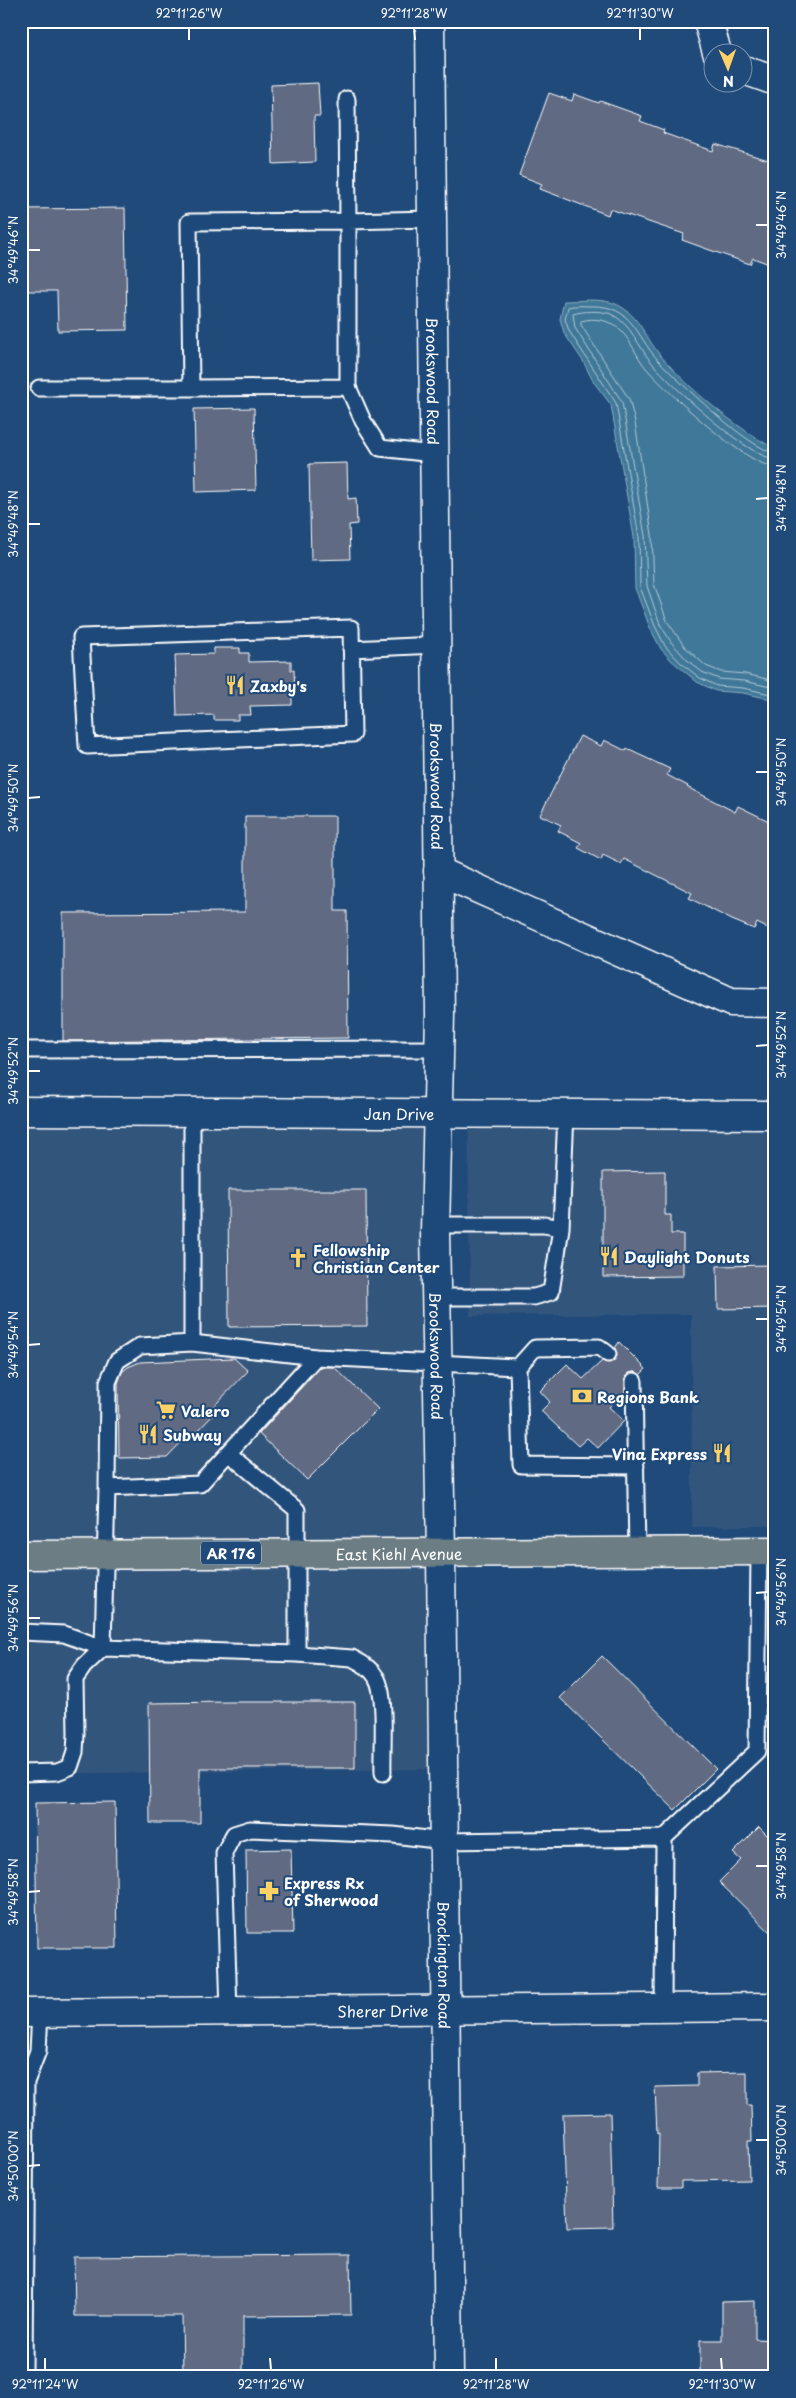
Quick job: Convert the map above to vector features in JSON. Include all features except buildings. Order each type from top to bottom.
[{"type":"main road","points":[[418,21],[430,78]]},
{"type":"main road","name":"Brookswood Road","points":[[430,21],[430,219],[439,1049],[435,1225],[441,1552]]},
{"type":"main road","points":[[708,21],[714,42]]},
{"type":"main road","points":[[754,74],[775,82]]},
{"type":"main road","points":[[438,871],[731,1002],[775,1003]]},
{"type":"main road","name":"Jan Drive","points":[[21,1111],[775,1115]]},
{"type":"main road","name":"East Kiehl Avenue","points":[[21,1555],[767,1551]]},
{"type":"main road","name":"Brockington Road","points":[[441,1552],[440,1665],[444,1840],[449,2377]]},
{"type":"main road","name":"Sherer Drive","points":[[31,2013],[775,2007]]},
{"type":"lane","points":[[347,99],[348,387],[363,421],[380,448],[433,454]]},
{"type":"lane","points":[[192,388],[189,222],[430,219]]},
{"type":"lane","points":[[39,388],[348,387]]},
{"type":"lane","points":[[350,628],[351,649],[353,734],[87,746],[81,637],[350,628]]},
{"type":"lane","points":[[351,649],[436,645]]},
{"type":"lane","points":[[21,1050],[439,1049]]},
{"type":"lane","points":[[192,1111],[192,1343]]},
{"type":"lane","points":[[436,1297],[534,1297],[551,1292],[562,1228],[566,1113]]},
{"type":"lane","points":[[435,1225],[544,1225],[562,1228]]},
{"type":"lane","points":[[21,1773],[57,1772],[70,1767],[75,1752],[74,1679],[84,1666],[104,1648],[108,1382],[117,1361],[140,1346],[192,1343],[316,1357],[518,1367]]},
{"type":"lane","points":[[608,1354],[599,1347],[535,1348],[518,1367],[521,1465],[636,1466]]},
{"type":"lane","points":[[107,1488],[200,1484],[316,1357]]},
{"type":"lane","points":[[634,1381],[637,1551]]},
{"type":"lane","points":[[228,1453],[297,1510],[297,1654]]},
{"type":"lane","points":[[230,2012],[224,1853],[234,1834],[250,1829],[394,1835],[444,1840],[664,1838],[757,1751],[767,1551]]},
{"type":"lane","points":[[21,1632],[64,1634],[104,1648],[297,1654],[352,1658],[360,1662],[376,1676],[382,1696],[383,1773]]},
{"type":"lane","points":[[664,1838],[664,2008]]},
{"type":"lane","points":[[24,2377],[24,2081],[38,2051],[31,2013]]},
{"type":"shaded area","points":[[438,1099],[443,1769],[21,1774],[21,1103]]},
{"type":"shaded area","points":[[775,1104],[775,1526],[692,1527],[691,1314],[470,1316],[468,1106]]},
{"type":"water","points":[[564,301],[601,301],[613,303],[621,307],[640,325],[660,355],[685,382],[729,419],[775,449],[775,700],[743,693],[716,691],[697,682],[661,649],[650,628],[635,588],[634,537],[611,405],[593,381],[583,361],[564,333],[560,319]]},
{"type":"place","name":"Zaxby's","points":[[235,685]]},
{"type":"place","name":"Daylight Donuts","points":[[609,1256]]},
{"type":"place","name":"Fellowship Christian Center","points":[[298,1258]]},
{"type":"place","name":"Regions Bank","points":[[582,1396]]},
{"type":"place","name":"Valero","points":[[166,1410]]},
{"type":"place","name":"Subway","points":[[148,1434]]},
{"type":"place","name":"Vina Express","points":[[722,1453]]},
{"type":"place","name":"Express Rx of Sherwood","points":[[269,1891]]}]
